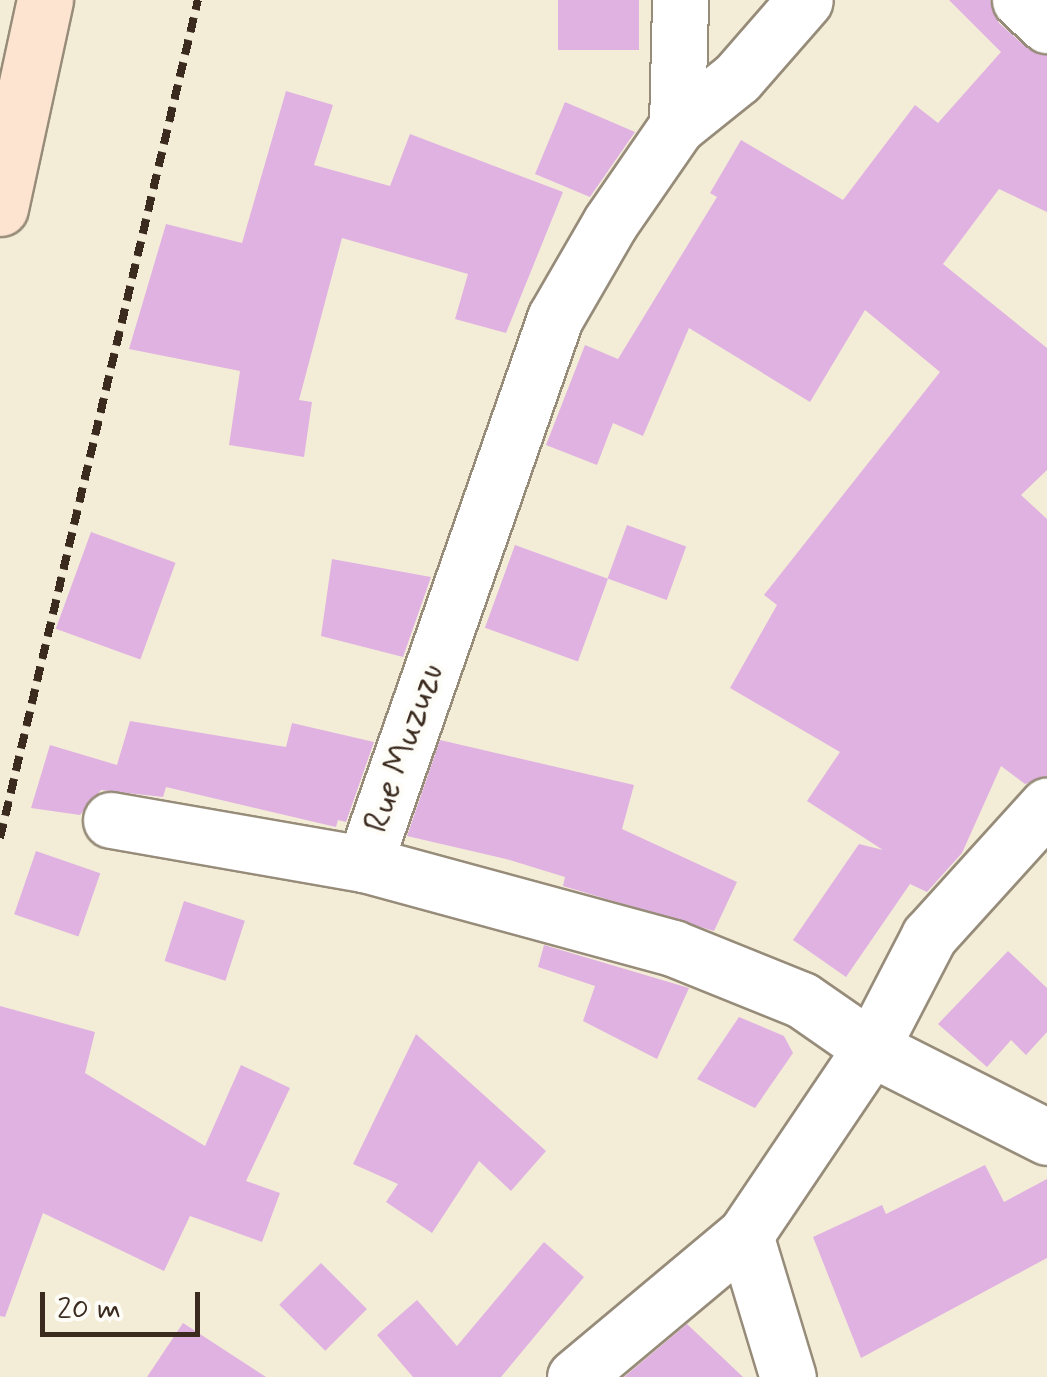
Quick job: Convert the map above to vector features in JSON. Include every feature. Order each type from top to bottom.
[{"type":"main road","points":[[0,208],[46,0]]},
{"type":"street","points":[[678,126],[680,0]]},
{"type":"street","name":"Rue Muzuzu","points":[[805,0],[737,78],[678,126],[610,223],[555,318],[364,864],[727,967],[802,1000],[870,1048],[1047,1137]]},
{"type":"street","points":[[1020,0],[1047,26]]},
{"type":"street","points":[[575,1377],[745,1234],[870,1048],[928,936],[1047,806]]},
{"type":"street","points":[[111,820],[364,864]]},
{"type":"street","points":[[745,1234],[788,1377]]},
{"type":"building","points":[[558,0],[639,0],[639,50],[558,50]]},
{"type":"building","points":[[949,0],[990,0],[999,23],[1027,48],[1047,55],[1047,212],[999,189],[943,264],[1047,348],[1047,470],[1021,495],[1047,519],[1047,776],[1025,784],[1001,766],[962,853],[927,892],[910,884],[846,977],[793,940],[859,844],[883,850],[807,801],[840,752],[730,688],[777,605],[764,595],[940,372],[865,310],[810,402],[689,328],[643,436],[613,423],[597,465],[546,445],[585,345],[618,359],[717,197],[710,193],[741,140],[843,200],[915,105],[938,123],[1001,52]]},
{"type":"building","points":[[286,91],[333,105],[314,165],[390,186],[410,134],[563,192],[506,333],[455,319],[468,274],[342,238],[299,400],[312,402],[304,457],[229,445],[240,371],[129,349],[166,224],[242,243]]},
{"type":"building","points":[[565,102],[635,132],[590,197],[535,174]]},
{"type":"building","points":[[627,525],[686,547],[667,600],[608,579]]},
{"type":"building","points":[[91,532],[176,563],[140,660],[56,629]]},
{"type":"building","points":[[515,545],[608,579],[578,662],[485,628]]},
{"type":"building","points":[[332,559],[431,577],[403,657],[321,636]]},
{"type":"building","points":[[130,721],[286,747],[292,723],[374,742],[346,822],[338,820],[336,827],[166,787],[163,797],[101,790],[80,815],[31,808],[50,745],[117,765]]},
{"type":"building","points":[[440,740],[634,785],[622,829],[737,882],[714,931],[563,886],[565,877],[407,836]]},
{"type":"building","points":[[36,851],[100,873],[78,936],[14,914]]},
{"type":"building","points":[[184,901],[245,921],[225,981],[165,961]]},
{"type":"building","points":[[544,945],[689,988],[657,1059],[583,1021],[595,986],[538,967]]},
{"type":"building","points":[[1008,951],[1047,988],[1047,1032],[1026,1055],[1011,1040],[987,1067],[938,1024]]},
{"type":"building","points":[[0,1006],[95,1032],[85,1073],[205,1146],[241,1065],[290,1088],[246,1181],[280,1193],[262,1242],[190,1216],[164,1271],[43,1213],[5,1317],[0,1316]]},
{"type":"building","points":[[739,1017],[784,1036],[793,1053],[755,1108],[697,1079]]},
{"type":"building","points":[[416,1034],[546,1151],[511,1191],[479,1161],[432,1233],[386,1202],[398,1184],[353,1164]]},
{"type":"building","points":[[985,1165],[1004,1202],[1047,1179],[1047,1258],[861,1358],[813,1237],[882,1205],[886,1214]]},
{"type":"building","points":[[544,1242],[584,1277],[501,1377],[413,1377],[377,1335],[417,1300],[457,1346]]},
{"type":"building","points":[[321,1263],[367,1309],[325,1351],[279,1305]]},
{"type":"building","points":[[183,1323],[266,1377],[147,1377]]},
{"type":"building","points":[[687,1324],[743,1377],[624,1377]]},
{"type":"railway","points":[[0,838],[198,0]]}]
